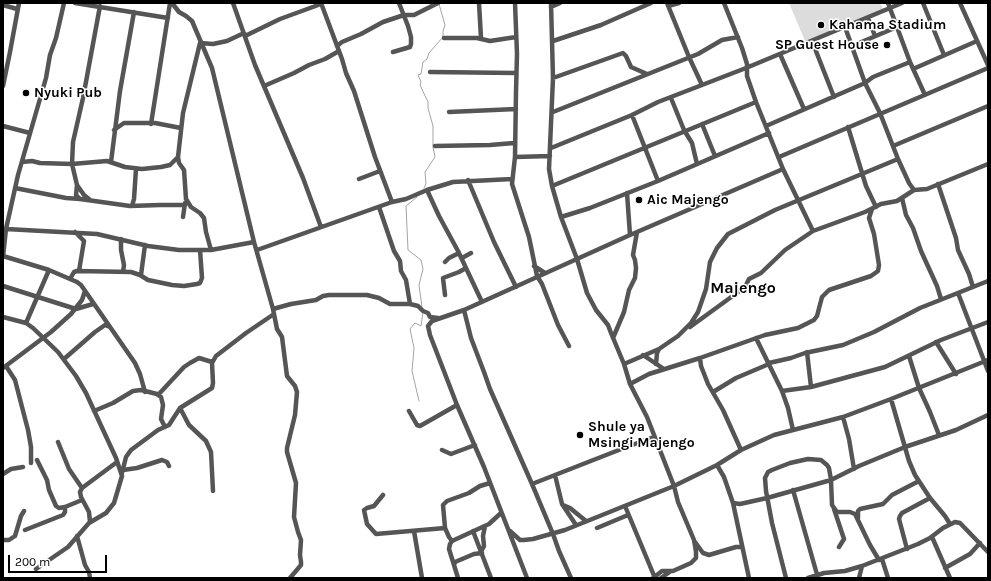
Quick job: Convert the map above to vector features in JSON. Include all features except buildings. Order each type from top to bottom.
[{"type":"street","points":[[3,86],[19,3]]},
{"type":"street","points":[[64,3],[56,38],[50,55],[46,78],[15,188],[6,229],[3,256],[49,270],[77,282],[85,291],[138,369],[145,392]]},
{"type":"street","points":[[75,3],[168,18]]},
{"type":"street","points":[[151,124],[171,3]]},
{"type":"street","points":[[171,3],[179,12],[192,21],[215,76],[254,242],[274,312],[277,331],[282,337],[287,376],[295,386],[298,396],[287,452],[296,483],[294,517],[302,540],[300,555],[301,564],[290,578]]},
{"type":"street","points":[[233,3],[255,65],[298,167],[321,227]]},
{"type":"street","points":[[200,43],[213,44],[227,41],[321,3],[354,91],[380,171],[392,202]]},
{"type":"street","points":[[393,52],[410,47],[411,44],[411,37],[399,3]]},
{"type":"street","points":[[264,86],[325,59],[338,49],[342,42],[361,34],[378,24],[404,15],[414,15],[438,3]]},
{"type":"street","points":[[479,3],[481,38]]},
{"type":"street","points":[[515,3],[516,109],[514,143],[515,157],[512,179],[514,192],[529,237],[537,276],[542,284],[558,325],[569,346]]},
{"type":"street","points":[[560,3],[551,5],[553,78],[550,178],[561,217],[590,299],[608,325],[624,364],[630,384],[647,418],[674,486],[678,502],[694,540],[703,553],[709,555],[736,547],[742,547]]},
{"type":"street","points":[[553,41],[601,25],[651,3]]},
{"type":"street","points":[[679,3],[668,5],[702,85]]},
{"type":"street","points":[[724,3],[738,37],[747,64],[747,76],[768,133],[797,201],[813,231]]},
{"type":"street","points":[[888,3],[910,62],[925,95]]},
{"type":"street","points":[[551,148],[902,3]]},
{"type":"street","points":[[923,3],[944,55]]},
{"type":"street","points":[[779,157],[925,95],[988,66],[960,3]]},
{"type":"street","points":[[3,5],[18,9]]},
{"type":"street","points":[[90,200],[84,195],[77,185],[72,164],[73,142],[83,98],[100,6]]},
{"type":"street","points":[[111,162],[114,130],[129,33],[134,12]]},
{"type":"street","points":[[868,18],[875,36]]},
{"type":"street","points":[[845,27],[865,83],[880,113],[898,159],[911,187],[914,190]]},
{"type":"street","points":[[852,46],[897,27]]},
{"type":"street","points":[[444,38],[481,38],[490,41],[516,37]]},
{"type":"street","points":[[552,112],[705,51],[722,40],[738,37]]},
{"type":"street","points":[[812,41],[834,97]]},
{"type":"street","points":[[913,69],[978,41]]},
{"type":"street","points":[[182,217],[186,198],[184,170],[179,163],[178,157],[181,128],[183,113],[200,43]]},
{"type":"street","points":[[553,78],[623,53],[631,67],[647,74]]},
{"type":"street","points":[[780,54],[804,109]]},
{"type":"street","points":[[766,126],[865,83],[873,77],[910,62]]},
{"type":"street","points":[[430,72],[516,73]]},
{"type":"street","points":[[671,98],[684,130],[692,144],[697,164]]},
{"type":"street","points":[[552,186],[646,148],[684,130],[756,102]]},
{"type":"street","points":[[893,146],[988,106]]},
{"type":"street","points":[[449,112],[516,109]]},
{"type":"street","points":[[632,115],[658,181]]},
{"type":"street","points":[[114,130],[124,123],[151,124],[181,128]]},
{"type":"street","points":[[702,124],[715,156]]},
{"type":"street","points":[[3,126],[30,133]]},
{"type":"street","points":[[630,384],[640,377],[756,338],[798,328],[814,320],[817,316],[822,297],[829,290],[873,275],[878,271],[879,265],[875,241],[869,218],[874,208],[848,127]]},
{"type":"street","points":[[561,217],[590,208],[658,181],[768,133]]},
{"type":"street","points":[[435,146],[514,143]]},
{"type":"street","points":[[515,157],[550,156]]},
{"type":"street","points":[[22,162],[32,161],[40,163],[72,164],[97,161],[111,162],[136,169],[161,167],[172,164],[178,157]]},
{"type":"street","points":[[678,336],[691,323],[698,312],[706,289],[710,262],[717,248],[727,235],[759,217],[898,159]]},
{"type":"street","points":[[624,364],[659,349],[678,336],[745,287],[749,279],[761,273],[785,250],[813,231],[883,204],[897,201],[914,190],[927,189],[988,164]]},
{"type":"street","points":[[132,206],[134,199],[136,169]]},
{"type":"street","points":[[527,578],[517,549],[501,513],[428,330],[430,322],[464,310],[537,276],[783,169]]},
{"type":"street","points":[[359,180],[380,171]]},
{"type":"street","points":[[257,250],[392,202],[406,199],[427,190],[454,182],[468,180],[512,179]]},
{"type":"street","points":[[468,180],[494,242],[516,287]]},
{"type":"street","points":[[938,184],[956,238],[958,250],[973,287]]},
{"type":"street","points":[[77,185],[75,194],[80,199]]},
{"type":"street","points":[[15,188],[132,206],[160,204],[185,205]]},
{"type":"street","points":[[427,190],[439,216],[462,258],[482,302]]},
{"type":"street","points":[[627,193],[630,235]]},
{"type":"street","points":[[186,198],[191,207],[200,213],[204,218],[211,250]]},
{"type":"street","points":[[902,198],[906,215],[913,228],[941,300]]},
{"type":"street","points":[[379,207],[394,251],[400,261],[401,271],[406,280],[410,304]]},
{"type":"street","points":[[3,216],[9,218]]},
{"type":"street","points":[[6,229],[98,234],[145,245],[178,250],[211,250],[254,242]]},
{"type":"street","points":[[75,232],[84,241],[79,271]]},
{"type":"street","points":[[613,338],[624,312],[629,290],[635,278],[636,268],[633,256],[637,232]]},
{"type":"street","points":[[121,239],[121,250],[124,265],[123,272]]},
{"type":"street","points":[[141,275],[145,245]]},
{"type":"street","points":[[70,278],[75,271],[123,272],[135,273],[152,281],[178,286],[197,284],[200,283],[202,278],[200,250]]},
{"type":"street","points":[[445,262],[449,258],[459,253]]},
{"type":"street","points":[[462,258],[471,253]]},
{"type":"street","points":[[534,266],[546,273]]},
{"type":"street","points":[[445,295],[443,278],[466,268]]},
{"type":"street","points":[[26,323],[49,270]]},
{"type":"street","points":[[712,392],[736,378],[769,364],[807,352],[843,345],[874,332],[920,308],[988,281]]},
{"type":"street","points":[[3,286],[76,309],[93,304]]},
{"type":"street","points":[[31,462],[31,448],[28,430],[15,380],[5,367],[44,337],[76,309],[82,300],[85,291]]},
{"type":"street","points":[[958,293],[971,328],[986,361],[988,371]]},
{"type":"street","points":[[36,569],[68,547],[90,522],[102,516],[112,506],[126,457],[131,450],[158,430],[170,424],[180,408],[212,388],[212,362],[219,353],[280,306],[313,301],[325,296],[337,294],[350,296],[367,295],[379,298],[390,304],[410,304],[419,307],[431,317],[439,318]]},
{"type":"street","points":[[464,310],[471,338],[490,389],[553,534],[558,551],[571,578]]},
{"type":"street","points":[[3,317],[26,323],[44,337],[64,359],[80,382],[122,473]]},
{"type":"street","points":[[782,391],[811,387],[885,367],[936,342],[988,322]]},
{"type":"street","points":[[64,359],[105,325],[110,327]]},
{"type":"street","points":[[756,338],[782,391],[793,430]]},
{"type":"street","points":[[936,342],[956,374]]},
{"type":"street","points":[[656,364],[659,349]]},
{"type":"street","points":[[807,352],[811,387]]},
{"type":"street","points":[[643,356],[664,369]]},
{"type":"street","points":[[909,356],[919,388],[939,435]]},
{"type":"street","points":[[158,395],[184,367],[196,359],[201,358],[212,362]]},
{"type":"street","points":[[700,358],[701,366],[712,392],[723,410],[741,450]]},
{"type":"street","points":[[508,528],[520,540],[533,539],[553,534],[674,486],[717,465],[741,450],[774,435],[843,417],[986,361]]},
{"type":"street","points":[[94,410],[113,403],[133,391],[142,390],[158,395],[163,402],[161,419],[165,427]]},
{"type":"street","points":[[891,399],[909,461],[930,498],[950,524]]},
{"type":"street","points":[[409,411],[417,425],[420,426],[457,404]]},
{"type":"street","points":[[180,408],[189,425],[206,441],[211,452],[212,491]]},
{"type":"street","points":[[733,503],[740,504],[767,498],[831,480],[905,447],[956,430],[988,416]]},
{"type":"street","points":[[843,417],[849,439],[854,469]]},
{"type":"street","points":[[532,484],[654,437]]},
{"type":"street","points":[[58,442],[69,469],[82,488]]},
{"type":"street","points":[[442,450],[451,454],[475,445]]},
{"type":"street","points":[[786,578],[767,498],[765,482],[766,474],[772,470],[790,463],[811,458],[824,462],[829,468],[831,480],[831,502],[844,539],[839,547]]},
{"type":"street","points":[[122,473],[164,459],[169,466]]},
{"type":"street","points":[[37,460],[47,480],[49,490],[56,506],[59,508],[65,507],[82,500]]},
{"type":"street","points":[[90,522],[89,512],[82,500],[80,492],[82,488],[117,462]]},
{"type":"street","points":[[717,465],[724,477],[733,503],[750,578]]},
{"type":"street","points":[[3,474],[23,467]]},
{"type":"street","points":[[555,475],[562,505],[576,525]]},
{"type":"street","points":[[858,519],[858,511],[860,509],[883,504],[892,495],[919,481]]},
{"type":"street","points":[[452,541],[445,528],[443,504],[480,486],[490,483]]},
{"type":"street","points":[[793,490],[818,576]]},
{"type":"street","points":[[383,495],[374,506],[364,510],[366,522],[375,534],[378,535],[445,528]]},
{"type":"street","points":[[907,549],[899,519],[900,516],[902,513],[930,498]]},
{"type":"street","points":[[562,505],[570,508],[586,521]]},
{"type":"street","points":[[625,506],[654,578],[662,571],[671,571]]},
{"type":"street","points":[[25,530],[63,515],[65,512],[65,507]]},
{"type":"street","points":[[834,509],[840,513],[852,513],[858,519],[870,545],[881,559],[888,578]]},
{"type":"street","points":[[3,540],[9,540],[16,535],[21,516],[24,511]]},
{"type":"street","points":[[458,578],[449,549],[450,544],[452,541],[485,526],[501,513]]},
{"type":"street","points":[[598,528],[628,515]]},
{"type":"street","points":[[808,578],[845,571],[881,559],[907,549],[932,536],[950,524],[958,522],[988,552]]},
{"type":"street","points":[[454,565],[457,561],[481,552],[484,546],[483,536],[485,526]]},
{"type":"street","points":[[414,531],[422,578]]},
{"type":"street","points":[[473,531],[491,578]]},
{"type":"street","points":[[77,536],[85,565],[90,572],[90,578]]},
{"type":"street","points":[[932,536],[949,578]]},
{"type":"street","points":[[517,549],[520,540]]},
{"type":"street","points":[[661,578],[671,571],[692,563],[696,552],[694,540]]},
{"type":"street","points":[[945,568],[970,554],[980,544]]},
{"type":"street","points":[[859,578],[862,566]]},
{"type":"shaded area","name":"Kahama Stadium","points":[[789,3],[880,3],[883,9],[805,41]]},
{"type":"waterway","points":[[424,188],[426,184],[425,172],[435,157],[433,147],[433,126],[428,108],[428,101],[420,85],[421,82],[418,75],[421,74],[423,62],[427,59],[429,53],[443,37],[445,25],[439,4]]},
{"type":"waterway","points":[[417,197],[406,206],[408,250],[421,260],[423,269],[419,285],[422,307]]},
{"type":"waterway","points":[[419,401],[412,371],[414,348],[410,329],[415,323],[421,326],[423,312]]},
{"type":"place","name":"Kahama Stadium","points":[[821,25]]},
{"type":"place","name":"SP Guest House","points":[[887,45]]},
{"type":"place","name":"Nyuki Pub","points":[[26,93]]},
{"type":"place","name":"Aic Majengo","points":[[639,200]]},
{"type":"place","name":"Shule ya Msingi Majengo","points":[[580,435]]},
{"type":"district","name":"Majengo","points":[[743,288]]}]
